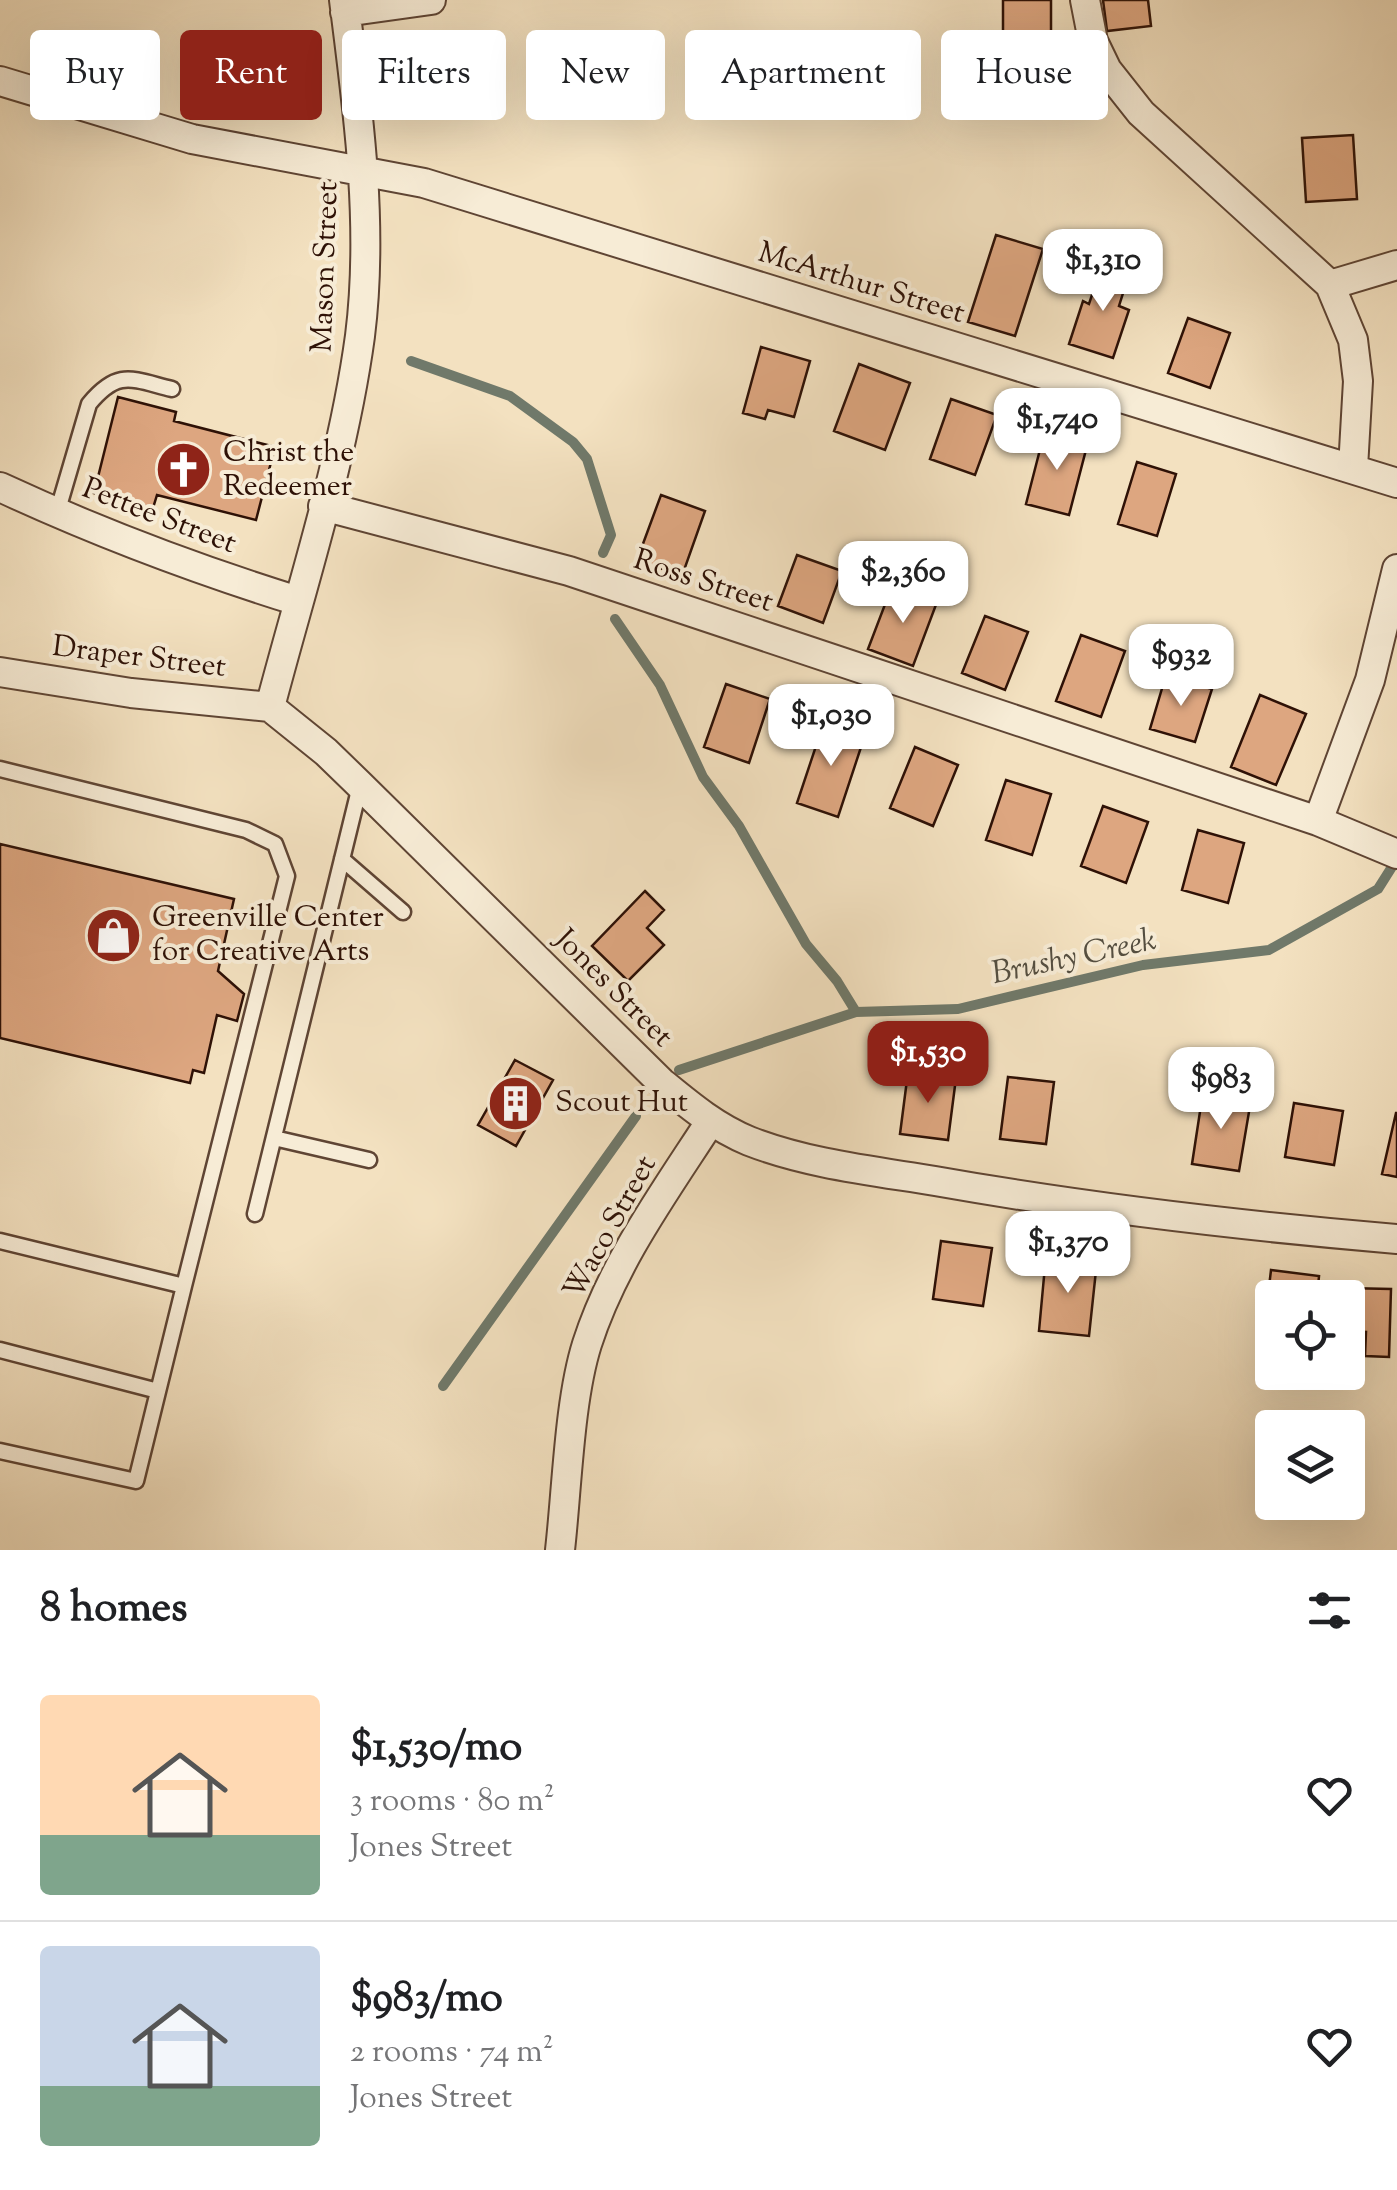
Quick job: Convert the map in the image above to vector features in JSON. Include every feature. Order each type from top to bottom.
[{"type":"street","points":[[344,6],[432,0]]},
{"type":"street","points":[[1085,0],[1093,41],[1107,70],[1141,114],[1330,285],[1352,340],[1358,381],[1353,468]]},
{"type":"street","name":"Mason Street","points":[[270,708],[352,386],[360,333],[364,273],[362,170],[344,6]]},
{"type":"street","name":"McArthur Street","points":[[0,81],[192,139],[424,183],[1397,483]]},
{"type":"street","points":[[1330,285],[1397,265]]},
{"type":"street","name":"Pettee Street","points":[[0,487],[205,572],[298,600]]},
{"type":"street","name":"Ross Street","points":[[323,506],[568,571],[1318,821],[1397,854]]},
{"type":"street","points":[[1318,821],[1370,680],[1397,569]]},
{"type":"street","name":"Draper Street","points":[[0,672],[130,693],[270,708]]},
{"type":"street","name":"Jones Street","points":[[270,708],[326,752],[661,1082],[710,1122],[751,1142],[822,1162],[986,1190],[1283,1230],[1397,1238]]},
{"type":"street","name":"Waco Street","points":[[560,1550],[587,1344],[613,1278],[710,1122]]},
{"type":"lane","points":[[57,513],[90,404],[109,382],[125,378],[172,389]]},
{"type":"lane","points":[[0,769],[246,830],[275,844],[287,876],[136,1481],[0,1451]]},
{"type":"lane","points":[[255,1214],[360,785]]},
{"type":"lane","points":[[342,859],[403,912]]},
{"type":"lane","points":[[274,1138],[369,1160]]},
{"type":"lane","points":[[0,1241],[184,1286]]},
{"type":"lane","points":[[0,1350],[158,1392]]},
{"type":"building","points":[[1003,0],[1051,0],[1051,30],[1003,30]]},
{"type":"building","points":[[1103,0],[1148,0],[1151,26],[1107,30]]},
{"type":"building","points":[[1353,135],[1357,199],[1306,202],[1302,138]]},
{"type":"building","points":[[996,235],[1043,249],[1015,336],[968,322]]},
{"type":"building","points":[[1103,262],[1130,271],[1119,306],[1129,310],[1113,358],[1069,344],[1083,301],[1089,304]]},
{"type":"building","points":[[1188,318],[1230,333],[1210,388],[1168,373]]},
{"type":"building","points":[[761,347],[810,361],[794,417],[768,410],[765,419],[743,413]]},
{"type":"building","points":[[859,364],[910,383],[885,450],[834,431]]},
{"type":"building","name":"Christ the Redeemer","points":[[118,397],[176,412],[174,421],[275,447],[256,520],[157,495],[153,508],[94,493]]},
{"type":"building","points":[[951,399],[997,415],[975,475],[930,459]]},
{"type":"building","points":[[1045,430],[1088,442],[1069,515],[1026,504]]},
{"type":"building","points":[[1137,462],[1176,474],[1157,536],[1118,524]]},
{"type":"building","points":[[661,495],[705,511],[682,576],[637,560]]},
{"type":"building","points":[[797,555],[842,571],[823,623],[778,606]]},
{"type":"building","points":[[892,586],[937,602],[913,666],[868,649]]},
{"type":"building","points":[[985,616],[1028,632],[1005,690],[962,673]]},
{"type":"building","points":[[1081,635],[1125,651],[1101,717],[1056,701]]},
{"type":"building","points":[[1166,675],[1212,689],[1195,742],[1150,729]]},
{"type":"building","points":[[726,684],[770,699],[749,763],[704,747]]},
{"type":"building","points":[[1260,695],[1306,714],[1276,785],[1231,767]]},
{"type":"building","points":[[824,722],[865,735],[838,817],[797,803]]},
{"type":"building","points":[[915,747],[958,765],[933,826],[890,808]]},
{"type":"building","points":[[1006,780],[1051,794],[1032,855],[986,840]]},
{"type":"building","points":[[1103,806],[1148,822],[1126,883],[1081,866]]},
{"type":"building","points":[[1198,830],[1244,843],[1228,903],[1182,890]]},
{"type":"building","name":"Greenville Center for Creative Arts","points":[[0,844],[234,899],[218,971],[244,994],[237,1021],[217,1015],[204,1073],[193,1070],[190,1083],[0,1038]]},
{"type":"building","points":[[645,891],[664,910],[647,928],[664,945],[628,981],[592,946]]},
{"type":"building","name":"Scout Hut","points":[[515,1060],[553,1080],[516,1146],[478,1125]]},
{"type":"building","points":[[908,1072],[956,1078],[948,1140],[900,1134]]},
{"type":"building","points":[[1008,1077],[1054,1082],[1046,1144],[1000,1139]]},
{"type":"building","points":[[1203,1092],[1251,1100],[1239,1171],[1192,1164]]},
{"type":"building","points":[[1294,1103],[1343,1111],[1334,1165],[1285,1157]]},
{"type":"building","points":[[1397,1113],[1397,1177],[1382,1174]]},
{"type":"building","points":[[941,1241],[992,1248],[983,1306],[933,1299]]},
{"type":"building","points":[[1046,1255],[1097,1261],[1089,1336],[1039,1331]]},
{"type":"building","points":[[1271,1270],[1319,1276],[1319,1280],[1270,1280]]},
{"type":"building","points":[[1365,1288],[1391,1289],[1389,1357],[1365,1356]]},
{"type":"waterway","points":[[411,361],[510,396],[573,442],[587,459],[611,535],[603,553]]},
{"type":"waterway","points":[[615,619],[660,685],[703,777],[739,826],[806,944],[837,981],[856,1012]]},
{"type":"waterway","name":"Brushy Creek","points":[[679,1070],[856,1012],[958,1009],[1143,965],[1269,950],[1378,889],[1397,859]]},
{"type":"waterway","name":"Brushy Creek","points":[[443,1386],[636,1116]]},
{"type":"place","name":"Christ the Redeemer","points":[[184,470]]},
{"type":"place","name":"Greenville Center for Creative Arts","points":[[113,935]]},
{"type":"place","name":"Scout Hut","points":[[516,1103]]}]
